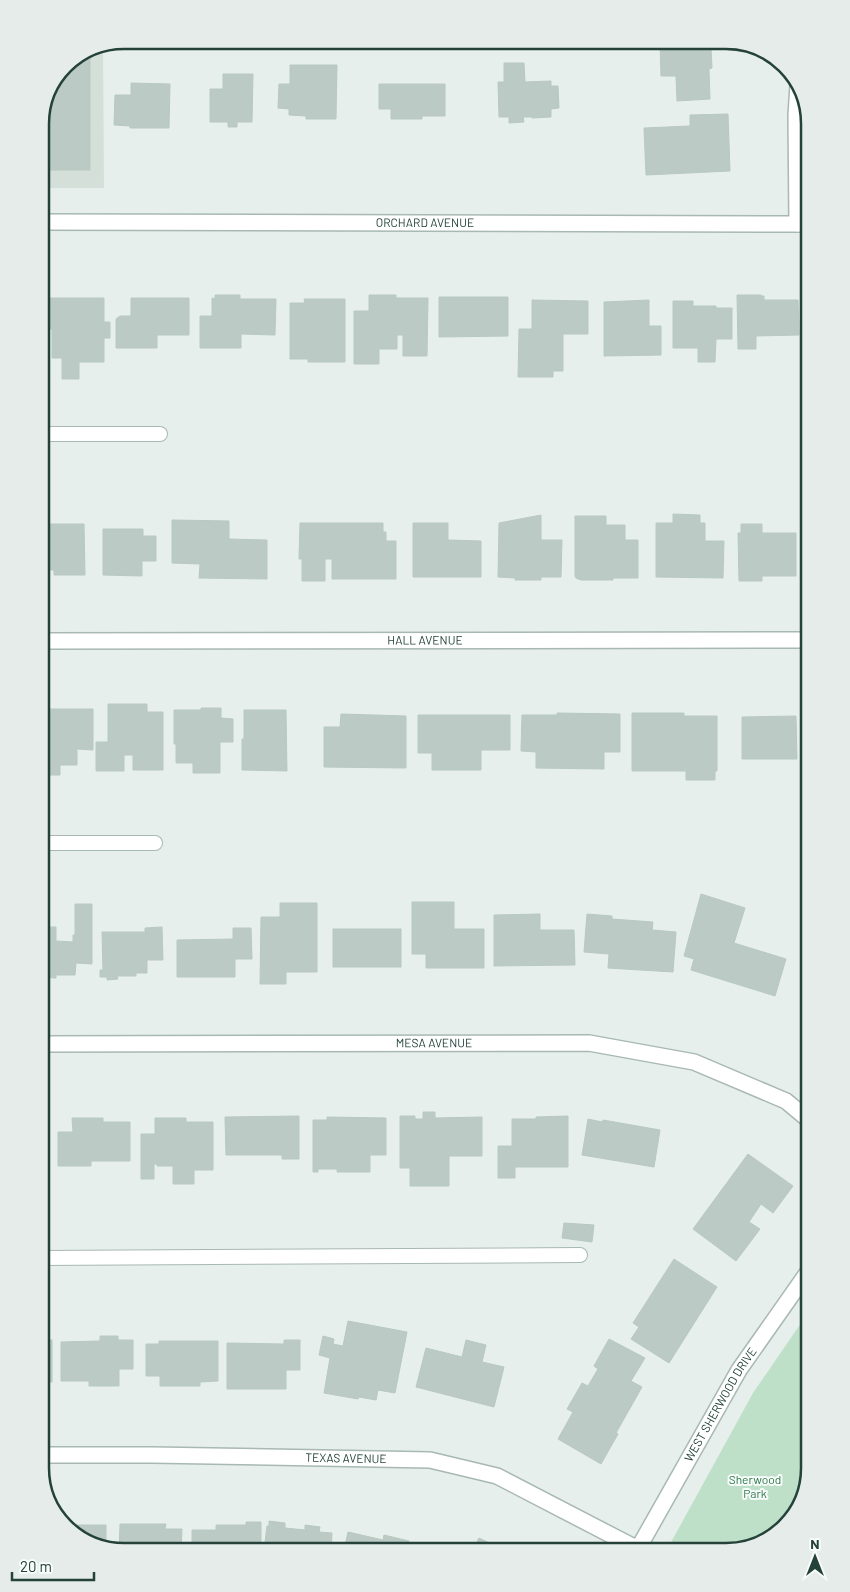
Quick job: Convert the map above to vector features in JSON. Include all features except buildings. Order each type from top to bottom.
[{"type":"street","points":[[797,99],[796,115],[801,183]]},
{"type":"street","name":"ORCHARD AVENUE","points":[[49,222],[801,224]]},
{"type":"street","name":"HALL AVENUE","points":[[49,641],[801,640]]},
{"type":"street","name":"MESA AVENUE","points":[[49,1044],[589,1043],[694,1062],[786,1101],[801,1114]]},
{"type":"street","name":"WEST SHERWOOD DRIVE","points":[[641,1543],[739,1370],[801,1282]]},
{"type":"street","name":"TEXAS AVENUE","points":[[49,1455],[430,1460],[496,1476],[626,1543]]},
{"type":"lane","points":[[49,434],[160,434]]},
{"type":"lane","points":[[49,843],[154,843]]},
{"type":"lane","points":[[49,1258],[580,1255]]},
{"type":"shaded area","points":[[103,52],[104,188],[49,188],[49,119],[54,95],[61,82],[82,61]]},
{"type":"green space","name":"Sherwood Park","points":[[801,1323],[801,1478],[789,1510],[768,1531],[755,1538],[741,1542],[671,1543],[753,1393]]}]
